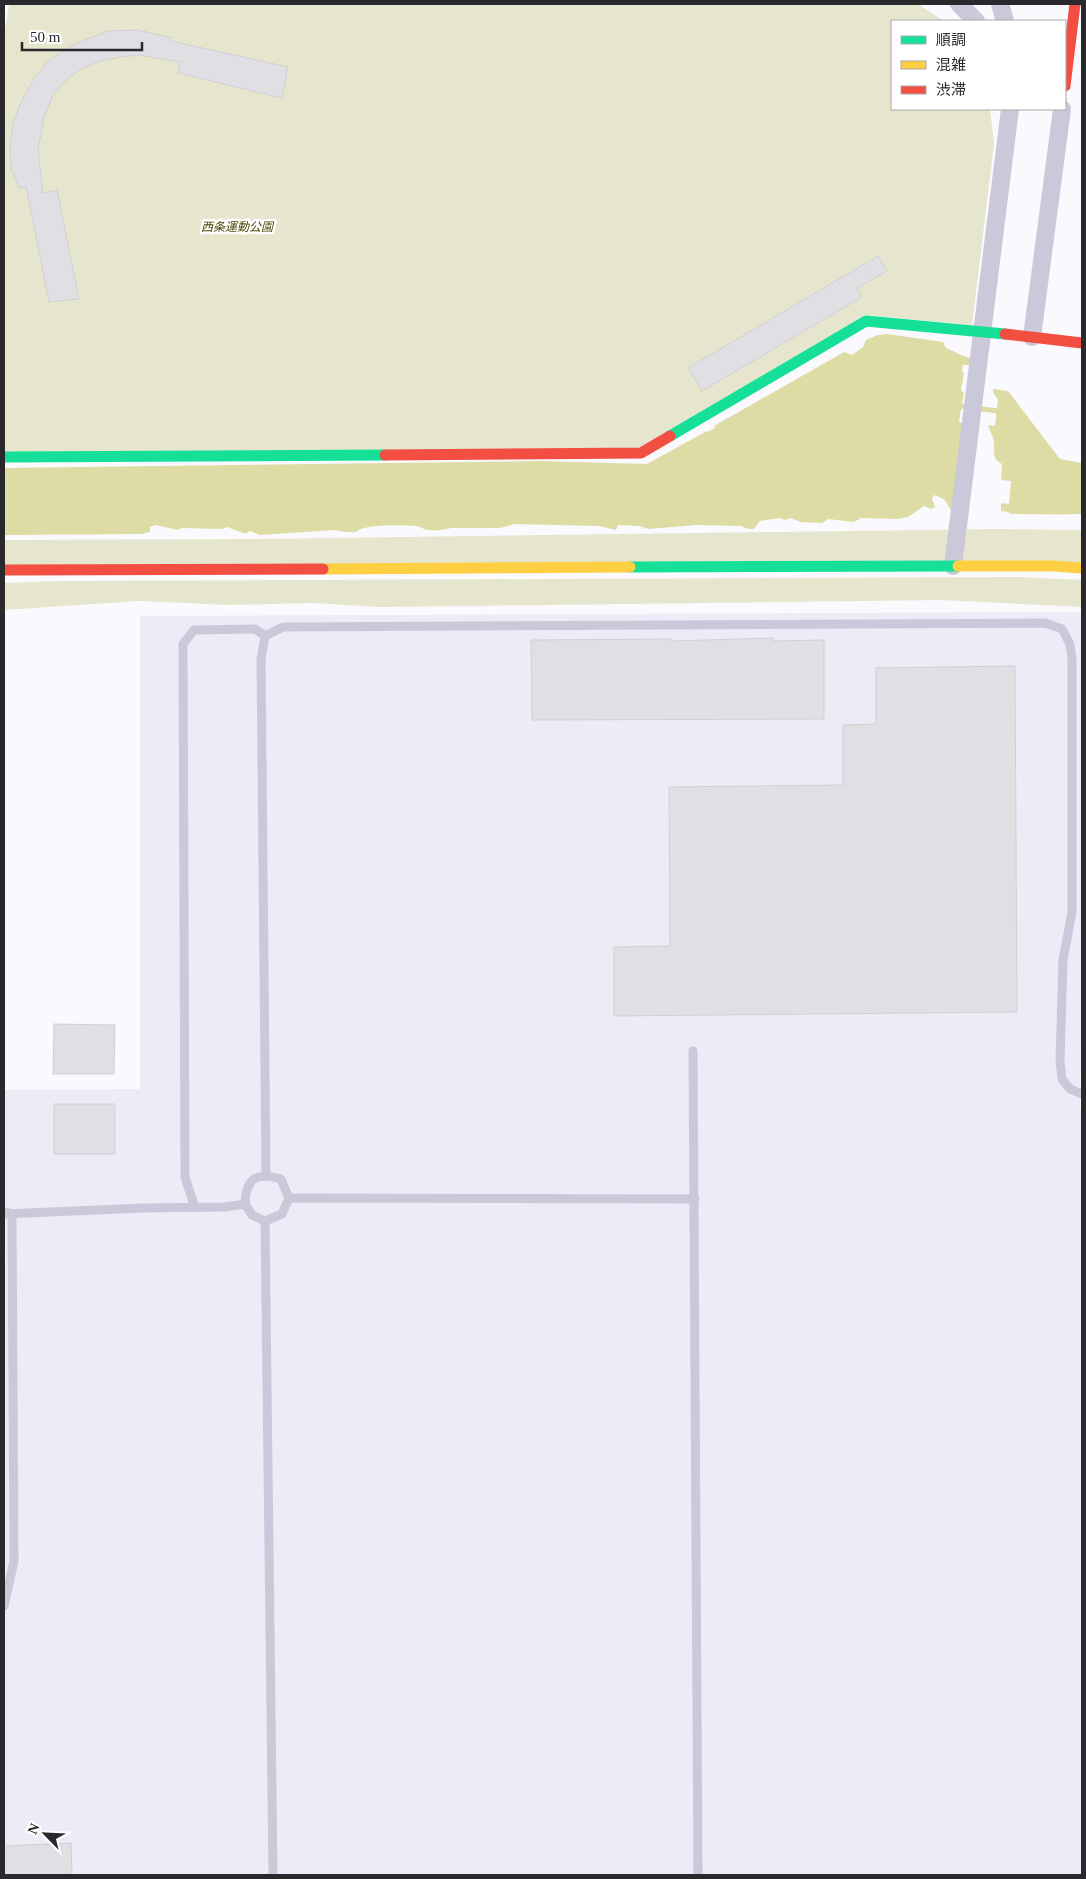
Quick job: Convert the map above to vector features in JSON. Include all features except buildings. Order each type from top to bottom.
[{"type":"street","points":[[959,4],[975,20]]},
{"type":"street","points":[[1000,4],[1005,20]]},
{"type":"street","points":[[1070,75],[1075,4]]},
{"type":"street","points":[[953,566],[1010,110]]},
{"type":"street","points":[[1032,337],[1062,110]]},
{"type":"street","points":[[4,457],[641,453],[866,321],[982,331],[1082,343]]},
{"type":"street","points":[[4,570],[953,566],[1053,566],[1082,568]]},
{"type":"lane","points":[[265,636],[283,627],[1044,624],[1062,629],[1070,644],[1072,659],[1072,912],[1063,960],[1060,1061],[1062,1079],[1070,1089],[1082,1094]]},
{"type":"lane","points":[[195,1208],[185,1177],[183,644],[194,630],[256,629],[265,636]]},
{"type":"lane","points":[[265,636],[261,660],[266,1175]]},
{"type":"lane","points":[[693,1051],[698,1875]]},
{"type":"lane","points":[[266,1175],[280,1179],[289,1198],[282,1214],[265,1220],[252,1215],[244,1204],[245,1189],[255,1178],[266,1175]]},
{"type":"lane","points":[[289,1198],[694,1199]]},
{"type":"lane","points":[[4,1606],[14,1560],[6,1213],[225,1207],[244,1204]]},
{"type":"lane","points":[[265,1220],[273,1875]]},
{"type":"shaded area","points":[[887,334],[943,342],[946,348],[971,358],[970,365],[963,365],[962,372],[964,373],[961,391],[964,392],[959,422],[964,424],[955,509],[950,509],[945,500],[935,495],[932,498],[935,507],[931,509],[924,506],[908,517],[898,519],[861,518],[854,522],[828,519],[822,523],[779,518],[760,521],[754,529],[741,526],[696,525],[649,529],[639,526],[618,525],[616,530],[599,526],[515,524],[500,528],[427,530],[417,526],[393,525],[375,526],[360,529],[356,532],[335,530],[260,535],[250,531],[243,533],[227,527],[222,529],[182,528],[178,530],[155,525],[150,527],[150,532],[141,534],[4,535],[4,468],[541,461],[647,464],[708,432],[715,428],[714,426],[844,352],[852,355],[863,347],[866,340],[878,335]]},
{"type":"shaded area","points":[[993,389],[1008,391],[1060,459],[1082,463],[1082,514],[1011,514],[1001,511],[1001,503],[1009,504],[1011,481],[1001,480],[1002,464],[995,457],[994,440],[988,425],[995,426],[998,399],[993,393]]},
{"type":"shaded area","points":[[1082,612],[1080,1109],[1082,1109],[1082,1875],[4,1875],[4,1090],[140,1089],[140,616]]},
{"type":"green space","name":"西条運動公園","points":[[9,4],[918,4],[942,20],[891,20],[891,110],[990,110],[994,144],[972,325],[865,315],[640,448],[4,453],[4,37]]},
{"type":"green space","points":[[993,529],[1082,530],[1082,566],[4,565],[4,540],[259,539]]},
{"type":"green space","points":[[1018,577],[1082,580],[1082,607],[941,600],[381,607],[312,603],[230,605],[139,601],[4,610],[4,583],[58,581]]},
{"type":"waterway","points":[[956,407],[962,406],[997,411],[1000,415]]},
{"type":"traffic: fast","points":[[670,436],[866,321],[1005,334]]},
{"type":"traffic: fast","points":[[4,457],[385,455]]},
{"type":"traffic: fast","points":[[630,567],[958,566]]},
{"type":"traffic: slow","points":[[958,566],[1053,566],[1082,568]]},
{"type":"traffic: slow","points":[[323,569],[630,567]]},
{"type":"traffic: jam","points":[[1066,78],[1075,4]]},
{"type":"traffic: jam","points":[[1005,334],[1082,343]]},
{"type":"traffic: jam","points":[[385,455],[641,453],[670,436]]},
{"type":"traffic: jam","points":[[4,570],[323,569]]}]
